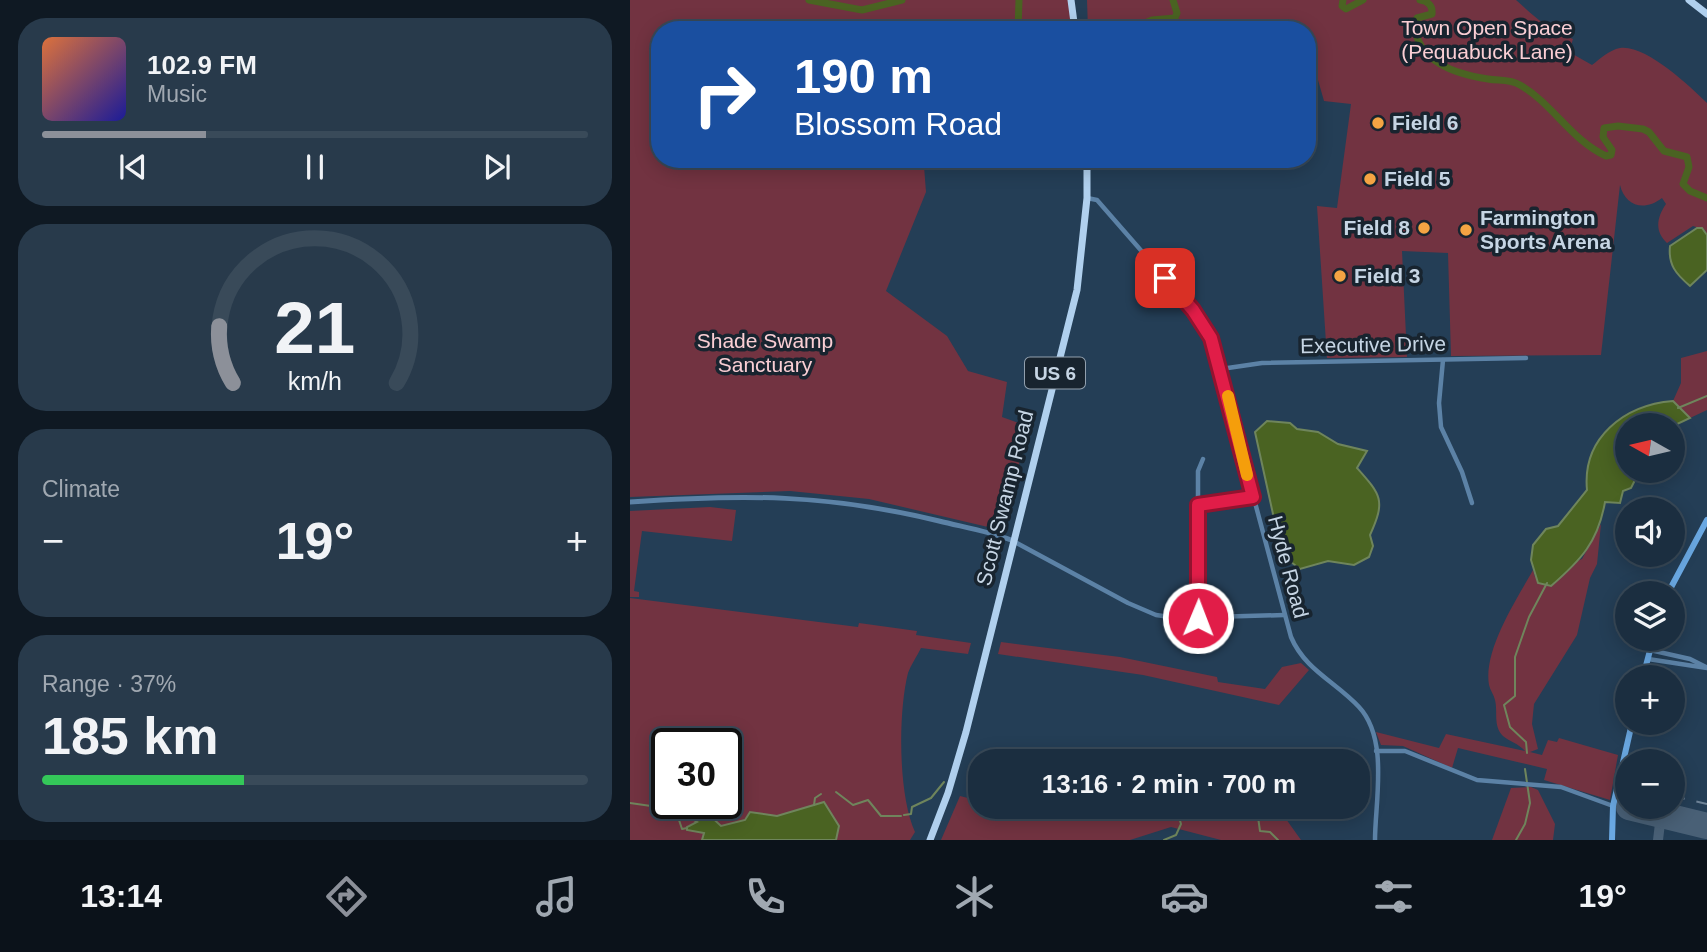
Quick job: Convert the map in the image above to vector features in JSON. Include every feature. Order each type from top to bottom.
[{"type":"highway","points":[[1071,0],[1074,21]]},
{"type":"highway","points":[[1689,0],[1707,15]]},
{"type":"highway","name":"Scott Swamp Road","points":[[930,840],[964,740],[1011,540],[1077,290],[1087,198],[1087,168]]},
{"type":"main road","points":[[1674,581],[1707,520]]},
{"type":"main road","points":[[1646,665],[1650,651]]},
{"type":"main road","points":[[1612,840],[1613,806],[1629,735]]},
{"type":"street","name":"Hyde Road","points":[[1087,198],[1097,200],[1193,310],[1211,338],[1284,615],[1302,657],[1363,712],[1376,751],[1380,781],[1375,840]]},
{"type":"street","name":"Executive Drive","points":[[1221,369],[1262,363],[1526,358]]},
{"type":"street","points":[[1443,360],[1439,403],[1441,427],[1462,472],[1472,503]]},
{"type":"street","points":[[1198,618],[1198,471],[1203,459]]},
{"type":"street","points":[[630,502],[737,495],[790,497],[899,511],[1011,540],[1131,605],[1161,616],[1198,618],[1284,615]]},
{"type":"street","points":[[1198,505],[1253,497]]},
{"type":"street","points":[[1654,651],[1690,659],[1707,668]]},
{"type":"street","points":[[1648,659],[1707,668]]},
{"type":"street","points":[[1376,751],[1405,751],[1477,780],[1561,788],[1613,806]]},
{"type":"green space","name":"Shade Swamp Sanctuary","points":[[630,0],[1071,0],[1074,21],[651,21],[651,168],[924,168],[926,192],[886,291],[947,336],[968,371],[1007,382],[1002,417],[1027,426],[1005,531],[869,499],[790,491],[630,497]]},
{"type":"green space","name":"Town Open Space (Pequabuck Lane)","points":[[1087,0],[1516,0],[1549,27],[1573,39],[1569,52],[1592,65],[1612,51],[1630,49],[1654,59],[1707,103],[1707,235],[1705,230],[1693,226],[1667,243],[1659,229],[1659,219],[1666,204],[1662,198],[1649,205],[1636,205],[1626,198],[1620,185],[1601,355],[1451,356],[1448,253],[1402,251],[1407,357],[1327,358],[1317,206],[1337,208],[1351,104],[1324,101],[1316,73],[1316,21],[1088,21]]},
{"type":"green space","points":[[1707,351],[1707,410],[1690,418],[1673,401],[1681,383],[1681,358]]},
{"type":"green space","points":[[710,507],[736,510],[732,541],[642,531],[634,591],[639,592],[639,597],[630,597],[630,511]]},
{"type":"green space","points":[[1601,524],[1597,564],[1590,578],[1577,635],[1534,704],[1532,724],[1538,749],[1530,752],[1542,755],[1548,740],[1557,742],[1559,738],[1615,754],[1610,800],[1544,780],[1547,769],[1458,748],[1452,768],[1403,746],[1381,745],[1376,732],[1439,748],[1446,734],[1525,751],[1503,736],[1498,728],[1495,700],[1489,685],[1491,656],[1510,610],[1533,570],[1535,577],[1582,559]]},
{"type":"green space","points":[[630,598],[858,627],[859,623],[917,631],[916,635],[971,643],[968,654],[921,648],[908,673],[902,709],[901,753],[905,797],[915,832],[910,840],[630,840]]},
{"type":"green space","points":[[1001,642],[1120,657],[1217,677],[1218,682],[1265,689],[1282,667],[1301,663],[1309,670],[1279,705],[1143,675],[998,654]]},
{"type":"green space","points":[[1531,787],[1538,790],[1555,824],[1553,840],[1492,840],[1511,788]]},
{"type":"green space","points":[[960,796],[968,798],[968,819],[1286,819],[1301,840],[1221,840],[1171,827],[1130,840],[941,840]]},
{"type":"shaded area","points":[[1697,228],[1702,228],[1707,235],[1707,270],[1690,286],[1674,269],[1670,259],[1670,246]]},
{"type":"shaded area","points":[[1673,401],[1685,413],[1630,413]]},
{"type":"shaded area","points":[[1267,421],[1290,423],[1297,429],[1318,432],[1338,444],[1367,451],[1357,468],[1376,492],[1379,506],[1370,535],[1373,546],[1369,557],[1354,565],[1328,561],[1300,569],[1282,555],[1255,432]]},
{"type":"shaded area","points":[[1615,424],[1615,483],[1634,483],[1631,488],[1623,491],[1622,497],[1615,497],[1615,503],[1605,502],[1593,539],[1571,568],[1551,586],[1538,583],[1531,560],[1533,545],[1546,529],[1558,526],[1587,490],[1587,471],[1591,455]]},
{"type":"shaded area","points":[[824,802],[839,826],[836,840],[702,840],[704,833],[687,830],[687,827],[697,822],[692,819],[714,819],[721,826],[745,820],[750,812],[777,816]]},
{"type":"waterway","points":[[809,0],[862,10],[902,0]]},
{"type":"waterway","points":[[1018,21],[1019,0]]},
{"type":"waterway","points":[[1150,21],[1175,18],[1177,13],[1173,0]]},
{"type":"waterway","points":[[1343,0],[1342,6],[1346,9],[1363,0]]},
{"type":"waterway","points":[[1420,0],[1429,4],[1432,14],[1417,18],[1414,23],[1417,36],[1422,48],[1440,64],[1463,74],[1520,85],[1542,102],[1582,141],[1606,156],[1611,155],[1612,150],[1603,137],[1604,128],[1618,126],[1649,132],[1664,151],[1687,157],[1689,167],[1683,184],[1690,191],[1707,198]]},
{"type":"waterway","points":[[1678,408],[1707,396]]},
{"type":"waterway","points":[[1527,753],[1526,742],[1510,727],[1504,705],[1515,696],[1515,657],[1529,617],[1547,583]]},
{"type":"waterway","points":[[1516,840],[1525,824],[1530,803],[1525,769]]},
{"type":"waterway","points":[[904,815],[911,814],[912,807],[931,798],[944,782]]},
{"type":"waterway","points":[[836,792],[853,805],[868,800],[881,816],[901,816]]},
{"type":"waterway","points":[[814,805],[815,798],[821,794]]},
{"type":"waterway","points":[[630,803],[665,808],[678,817],[682,829],[687,828]]},
{"type":"waterway","points":[[1164,840],[1176,835],[1181,824],[1180,819]]},
{"type":"waterway","points":[[1258,819],[1260,831],[1270,832],[1278,840]]},
{"type":"taxiway","points":[[1658,840],[1661,819]]},
{"type":"runway","points":[[1678,819],[1707,826]]},
{"type":"railway","points":[[1685,799],[1707,804]]},
{"type":"slow traffic","points":[[1228,396],[1247,475]]},
{"type":"place","name":"Field 6","points":[[1378,123]]},
{"type":"place","name":"Field 5","points":[[1370,179]]},
{"type":"place","name":"Field 8","points":[[1424,228]]},
{"type":"place","name":"Farmington Sports Arena","points":[[1466,230]]},
{"type":"place","name":"Field 3","points":[[1340,276]]},
{"type":"route","points":[[1165,278],[1193,310],[1211,338],[1253,497],[1198,505],[1198,618]]}]
